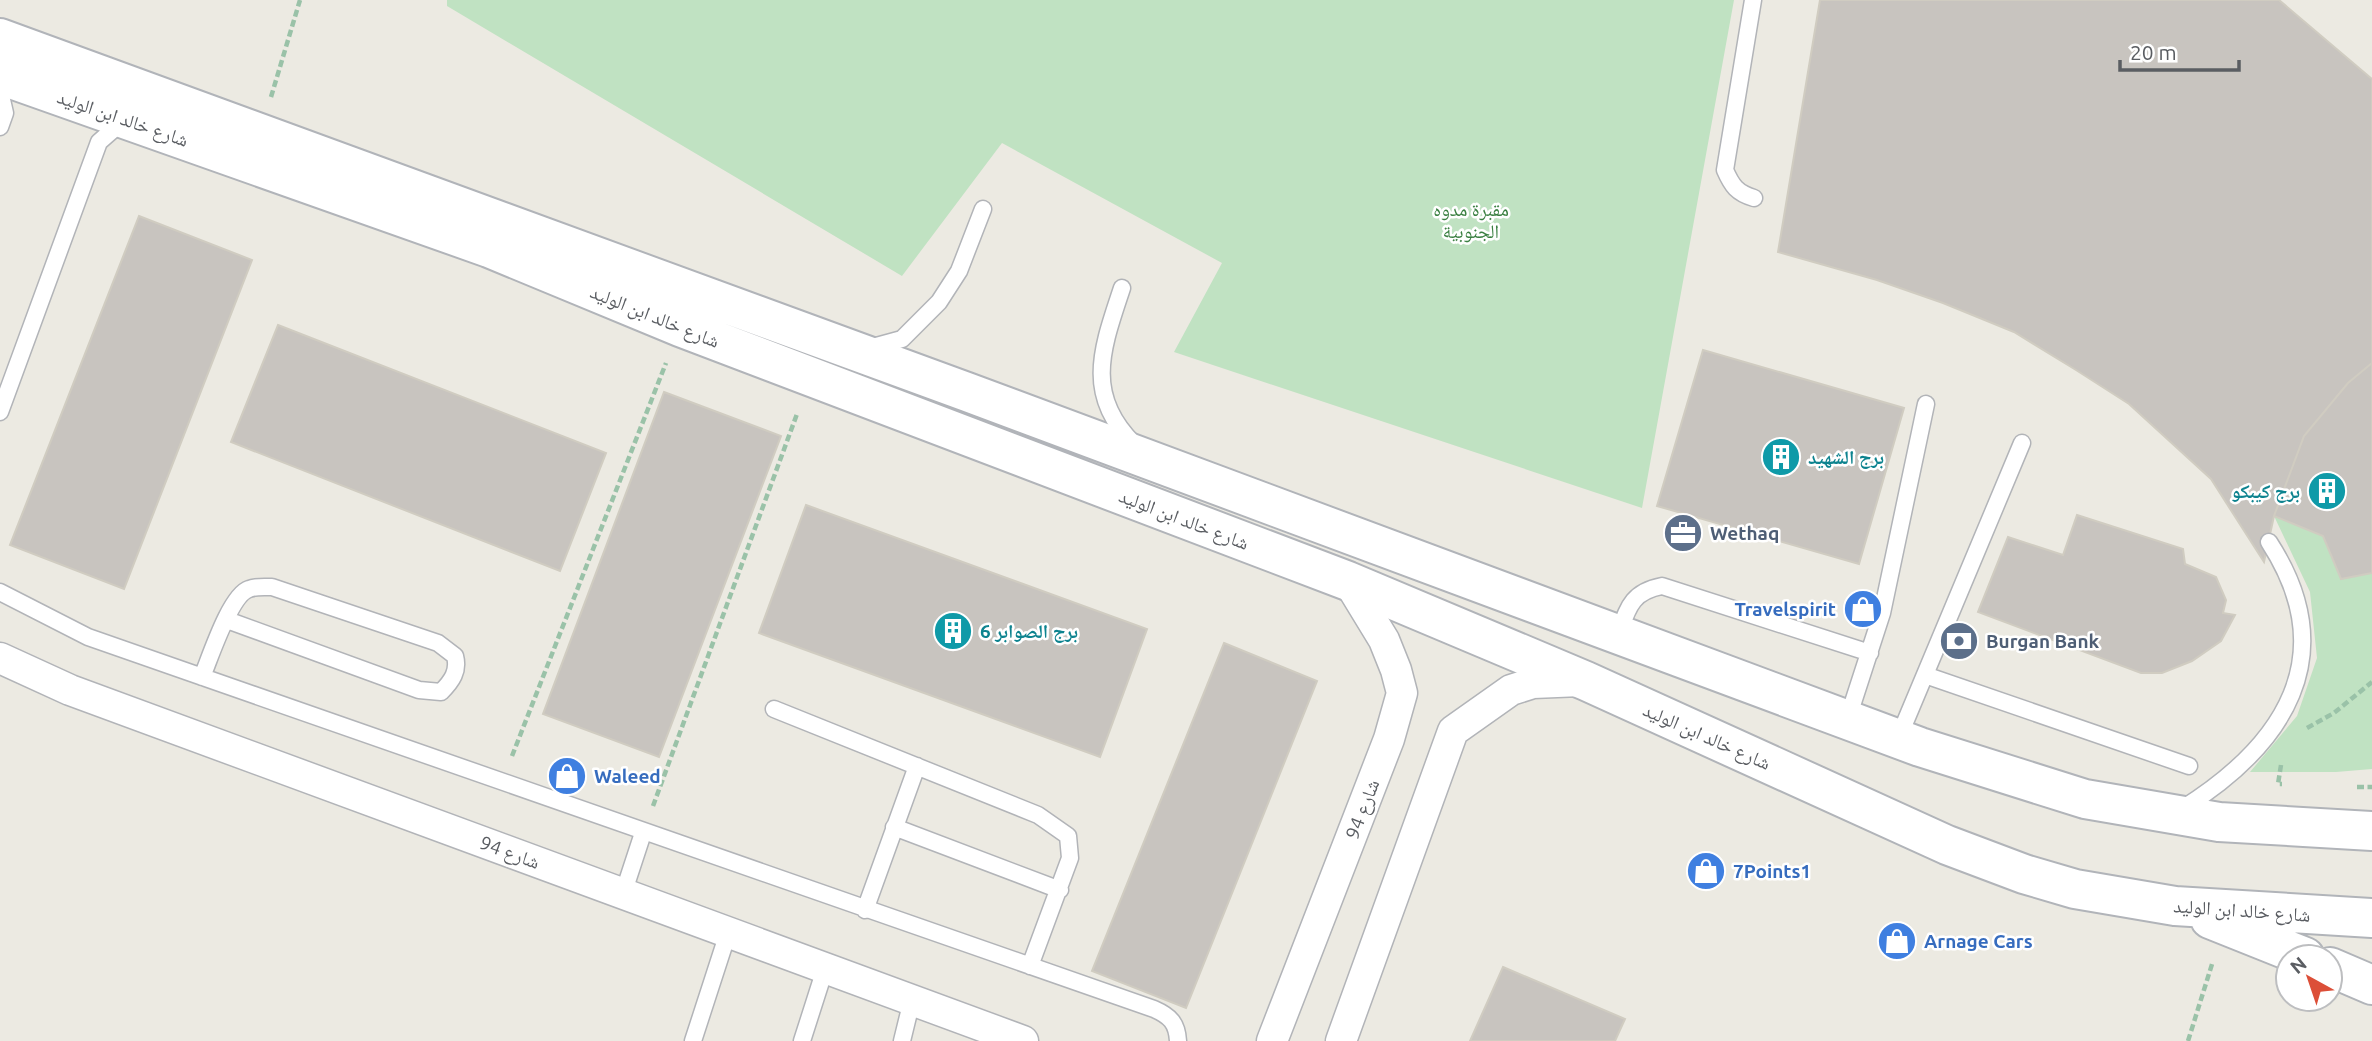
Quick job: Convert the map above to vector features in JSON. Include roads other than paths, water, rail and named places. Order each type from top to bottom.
[{"type":"main road","name":"شارع خالد ابن الوليد","points":[[0,38],[1898,739],[2085,799],[2220,822],[2372,831]]},
{"type":"main road","name":"شارع خالد ابن الوليد","points":[[0,75],[476,244],[812,377],[1348,581],[1586,681],[1947,845],[2024,874],[2106,895],[2175,906],[2372,918]]},
{"type":"main road","points":[[2220,822],[2359,799]]},
{"type":"main road","points":[[2106,895],[2180,884],[2372,896]]},
{"type":"main road","points":[[2175,906],[2274,944]]},
{"type":"main road","points":[[2344,973],[2372,985]]},
{"type":"street","name":"شارع 94","points":[[1272,1041],[1389,739],[1402,693],[1384,640],[1348,581]]},
{"type":"street","name":"شارع 94","points":[[0,658],[70,690],[1023,1041]]},
{"type":"street","points":[[1340,1041],[1453,731],[1511,690],[1533,683],[1586,681]]},
{"type":"lane","points":[[1752,0],[1725,170],[1732,186],[1741,194],[1754,198]]},
{"type":"lane","points":[[0,91],[5,113],[0,127]]},
{"type":"lane","points":[[0,412],[99,142],[125,119]]},
{"type":"lane","points":[[854,352],[902,340],[939,302],[959,271],[983,209]]},
{"type":"lane","points":[[1122,288],[1105,339],[1099,374],[1105,400],[1123,433],[1150,461]]},
{"type":"lane","points":[[1847,721],[1882,613],[1926,404]]},
{"type":"lane","points":[[1898,739],[2022,443]]},
{"type":"lane","points":[[2174,814],[2214,789],[2265,741],[2283,715],[2293,689],[2301,652],[2300,616],[2287,570],[2269,542]]},
{"type":"lane","points":[[1618,635],[1630,604],[1645,589],[1662,586],[1870,653]]},
{"type":"lane","points":[[202,677],[227,620],[240,594],[250,588],[272,587],[438,643],[455,656],[458,666],[451,682],[441,692],[419,690],[227,620]]},
{"type":"lane","points":[[0,592],[88,638],[1168,1015],[1176,1024],[1178,1041]]},
{"type":"lane","points":[[1925,675],[2189,766]]},
{"type":"lane","points":[[774,709],[1038,815],[1068,836],[1070,858],[1030,966]]},
{"type":"lane","points":[[865,910],[917,766]]},
{"type":"lane","points":[[894,827],[1060,890]]},
{"type":"lane","points":[[623,894],[643,833]]},
{"type":"lane","points":[[693,1041],[728,933]]},
{"type":"lane","points":[[802,1041],[825,969]]},
{"type":"lane","points":[[902,1041],[912,1000]]},
{"type":"place","name":"برج الشهيد","points":[[1781,457]]},
{"type":"place","name":"برج كيبكو","points":[[2327,491]]},
{"type":"place","name":"Wethaq","points":[[1683,533]]},
{"type":"place","name":"Travelspirit","points":[[1863,609]]},
{"type":"place","name":"برج الصوابر 6","points":[[953,631]]},
{"type":"place","name":"Burgan Bank","points":[[1959,641]]},
{"type":"place","name":"Waleed","points":[[567,776]]},
{"type":"place","name":"7Points1","points":[[1706,871]]},
{"type":"place","name":"Arnage Cars","points":[[1897,941]]},
{"type":"park label","name":"مقبرة مدوه الجنوبية","points":[[1471,220]]}]
